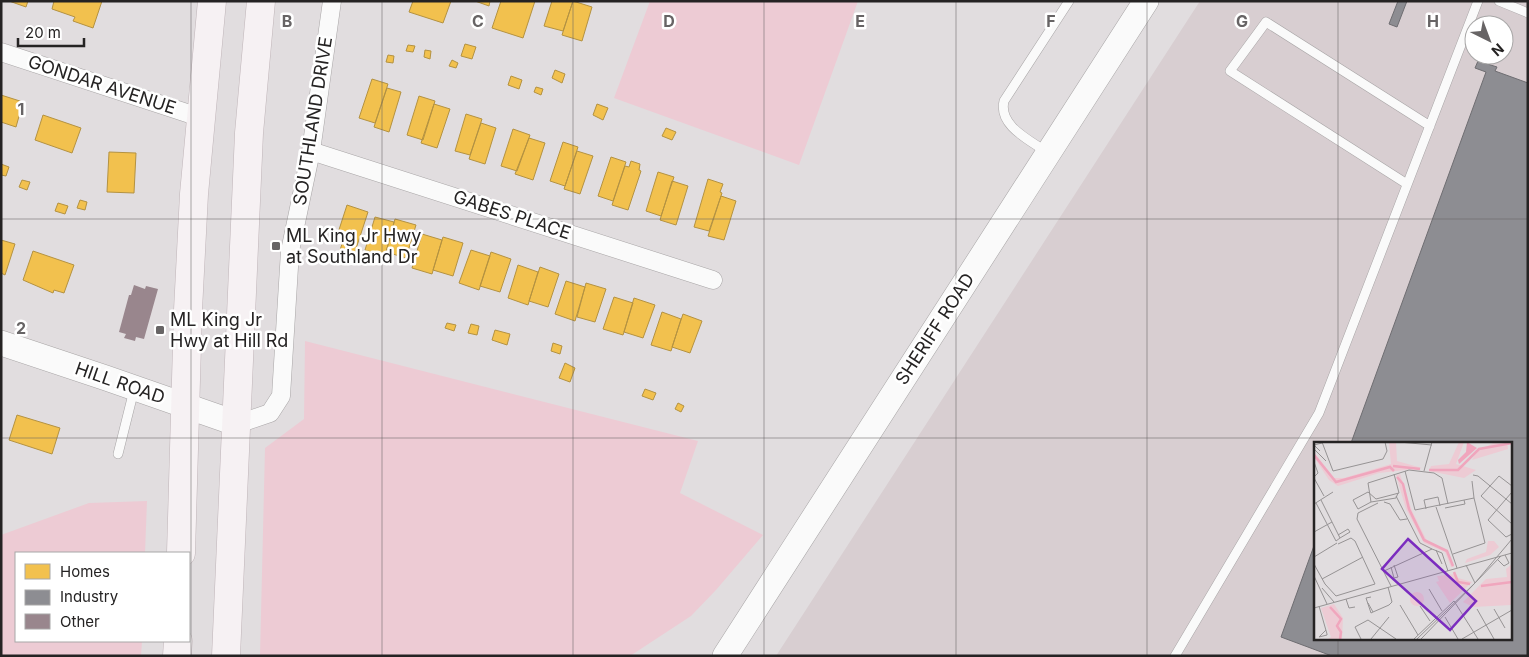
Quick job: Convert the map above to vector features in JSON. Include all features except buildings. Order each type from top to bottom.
[{"type":"main road","points":[[181,552],[194,194],[212,1]]},
{"type":"main road","points":[[226,656],[234,457],[238,424],[249,133],[261,1]]},
{"type":"main road","name":"SHERIFF ROAD","points":[[725,656],[1146,1]]},
{"type":"main road","name":"HILL ROAD","points":[[1,343],[238,424]]},
{"type":"main road","points":[[178,642],[178,656]]},
{"type":"street","name":"SOUTHLAND DRIVE","points":[[238,424],[270,413],[281,396],[290,251],[311,150],[332,1]]},
{"type":"street","name":"GONDAR AVENUE","points":[[1,52],[202,118]]},
{"type":"street","name":"GABES PLACE","points":[[311,150],[713,280]]},
{"type":"lane","points":[[1048,153],[1014,129],[1006,120],[1002,110],[1004,101],[1069,1]]},
{"type":"lane","points":[[1175,656],[1319,413],[1478,1]]},
{"type":"lane","points":[[1499,1],[1528,13]]},
{"type":"lane","points":[[1407,184],[1230,71],[1266,22],[1430,126]]},
{"type":"lane","points":[[118,454],[135,388]]},
{"type":"shaded area","points":[[650,1],[858,1],[799,165],[614,98]]},
{"type":"shaded area","points":[[1200,1],[1528,1],[1528,656],[776,656]]},
{"type":"shaded area","points":[[305,341],[698,441],[680,493],[763,535],[691,616],[630,656],[260,656],[265,448],[304,419]]},
{"type":"shaded area","points":[[147,501],[145,552],[15,552],[15,642],[142,642],[141,656],[1,656],[1,535],[89,503]]},
{"type":"place","name":"ML King Jr Hwy at Southland Dr","points":[[276,246]]},
{"type":"place","name":"ML King Jr Hwy at Hill Rd","points":[[160,330]]}]
